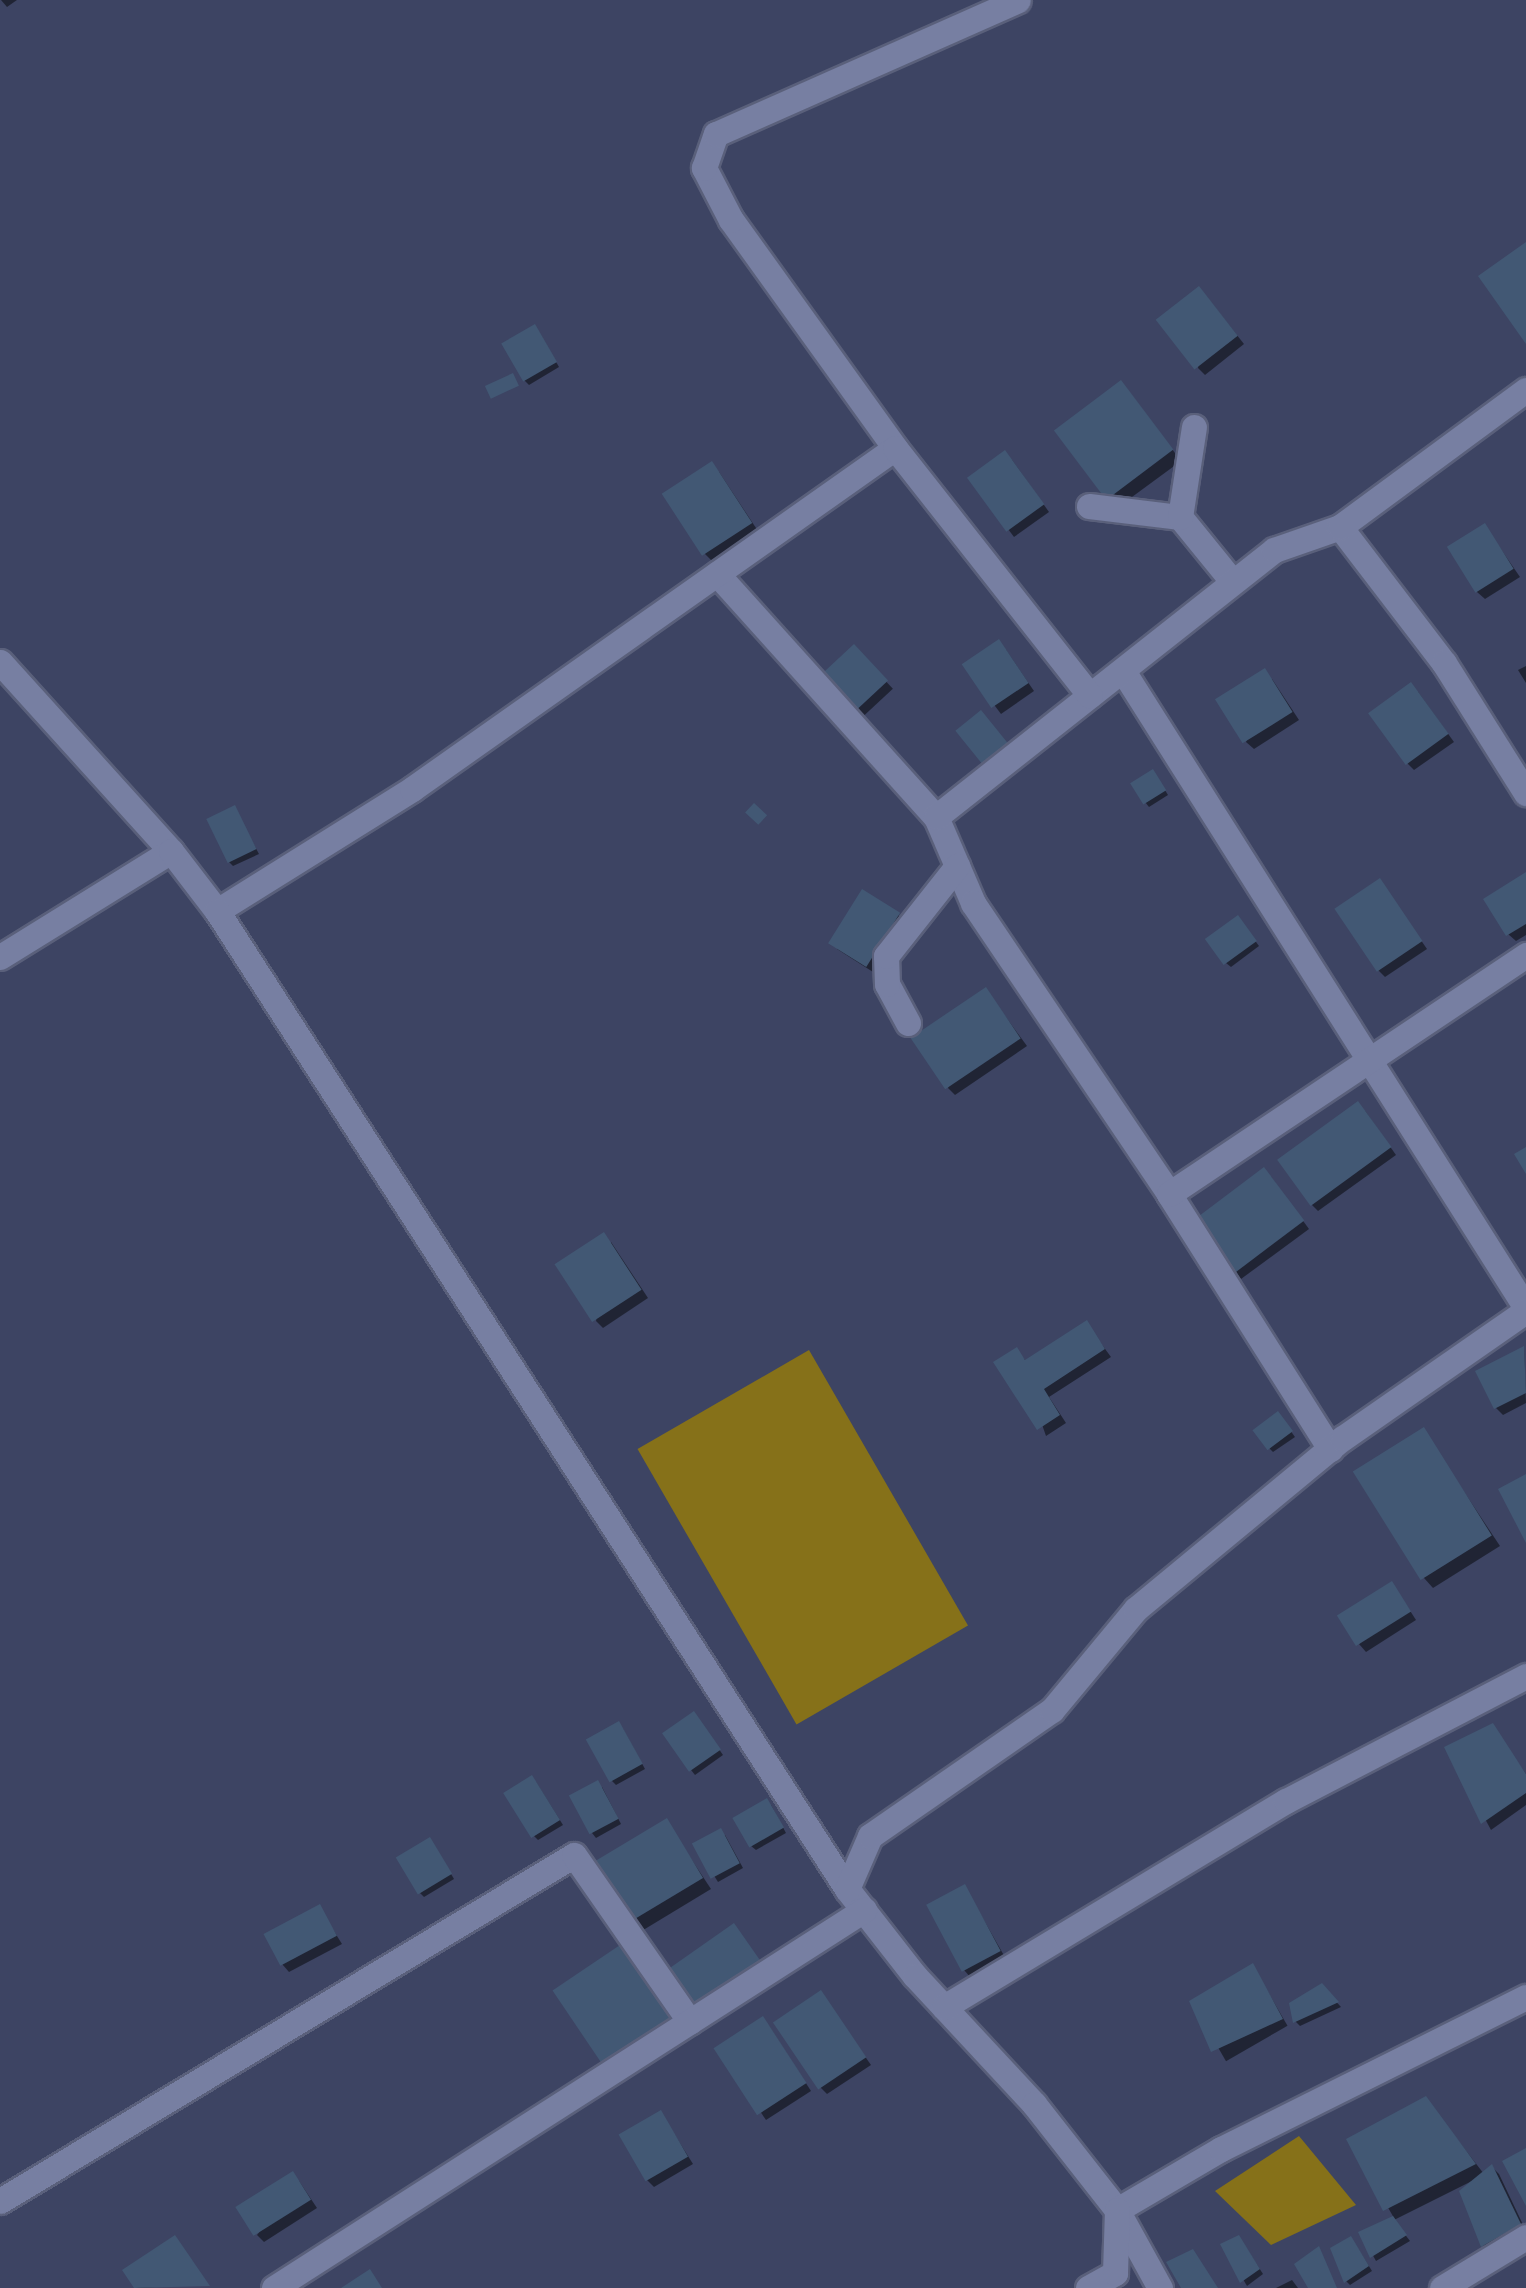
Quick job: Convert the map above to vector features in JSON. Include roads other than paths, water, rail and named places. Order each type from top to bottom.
[{"type":"street","points":[[1018,0],[716,134],[704,168],[731,220],[896,448],[1090,696]]},
{"type":"street","points":[[936,816],[1274,550],[1311,542],[1340,527],[1526,390]]},
{"type":"street","points":[[1180,518],[1194,427]]},
{"type":"street","points":[[216,911],[412,789],[896,448]]},
{"type":"street","points":[[1089,506],[1180,518],[1232,582]]},
{"type":"street","points":[[1340,527],[1444,663],[1526,794]]},
{"type":"street","points":[[717,574],[936,816],[973,904],[1169,1194],[1330,1449]]},
{"type":"street","points":[[0,662],[170,851],[216,911],[847,1889],[944,2006],[1034,2104],[1117,2210],[1160,2288]]},
{"type":"street","points":[[847,1889],[870,1836],[1052,1710],[1136,1609],[1330,1449],[1526,1310],[1123,671]]},
{"type":"street","points":[[0,956],[170,851]]},
{"type":"street","points":[[908,1023],[887,984],[886,956],[957,866]]},
{"type":"street","points":[[1169,1194],[1526,955]]},
{"type":"street","points":[[944,2006],[1286,1801],[1526,1676]]},
{"type":"street","points":[[0,2202],[574,1855],[690,2022]]},
{"type":"street","points":[[274,2288],[864,1910]]},
{"type":"street","points":[[1117,2210],[1221,2149],[1526,1997]]},
{"type":"street","points":[[1088,2288],[1115,2273],[1117,2210]]},
{"type":"street","points":[[1442,2288],[1526,2237]]}]
